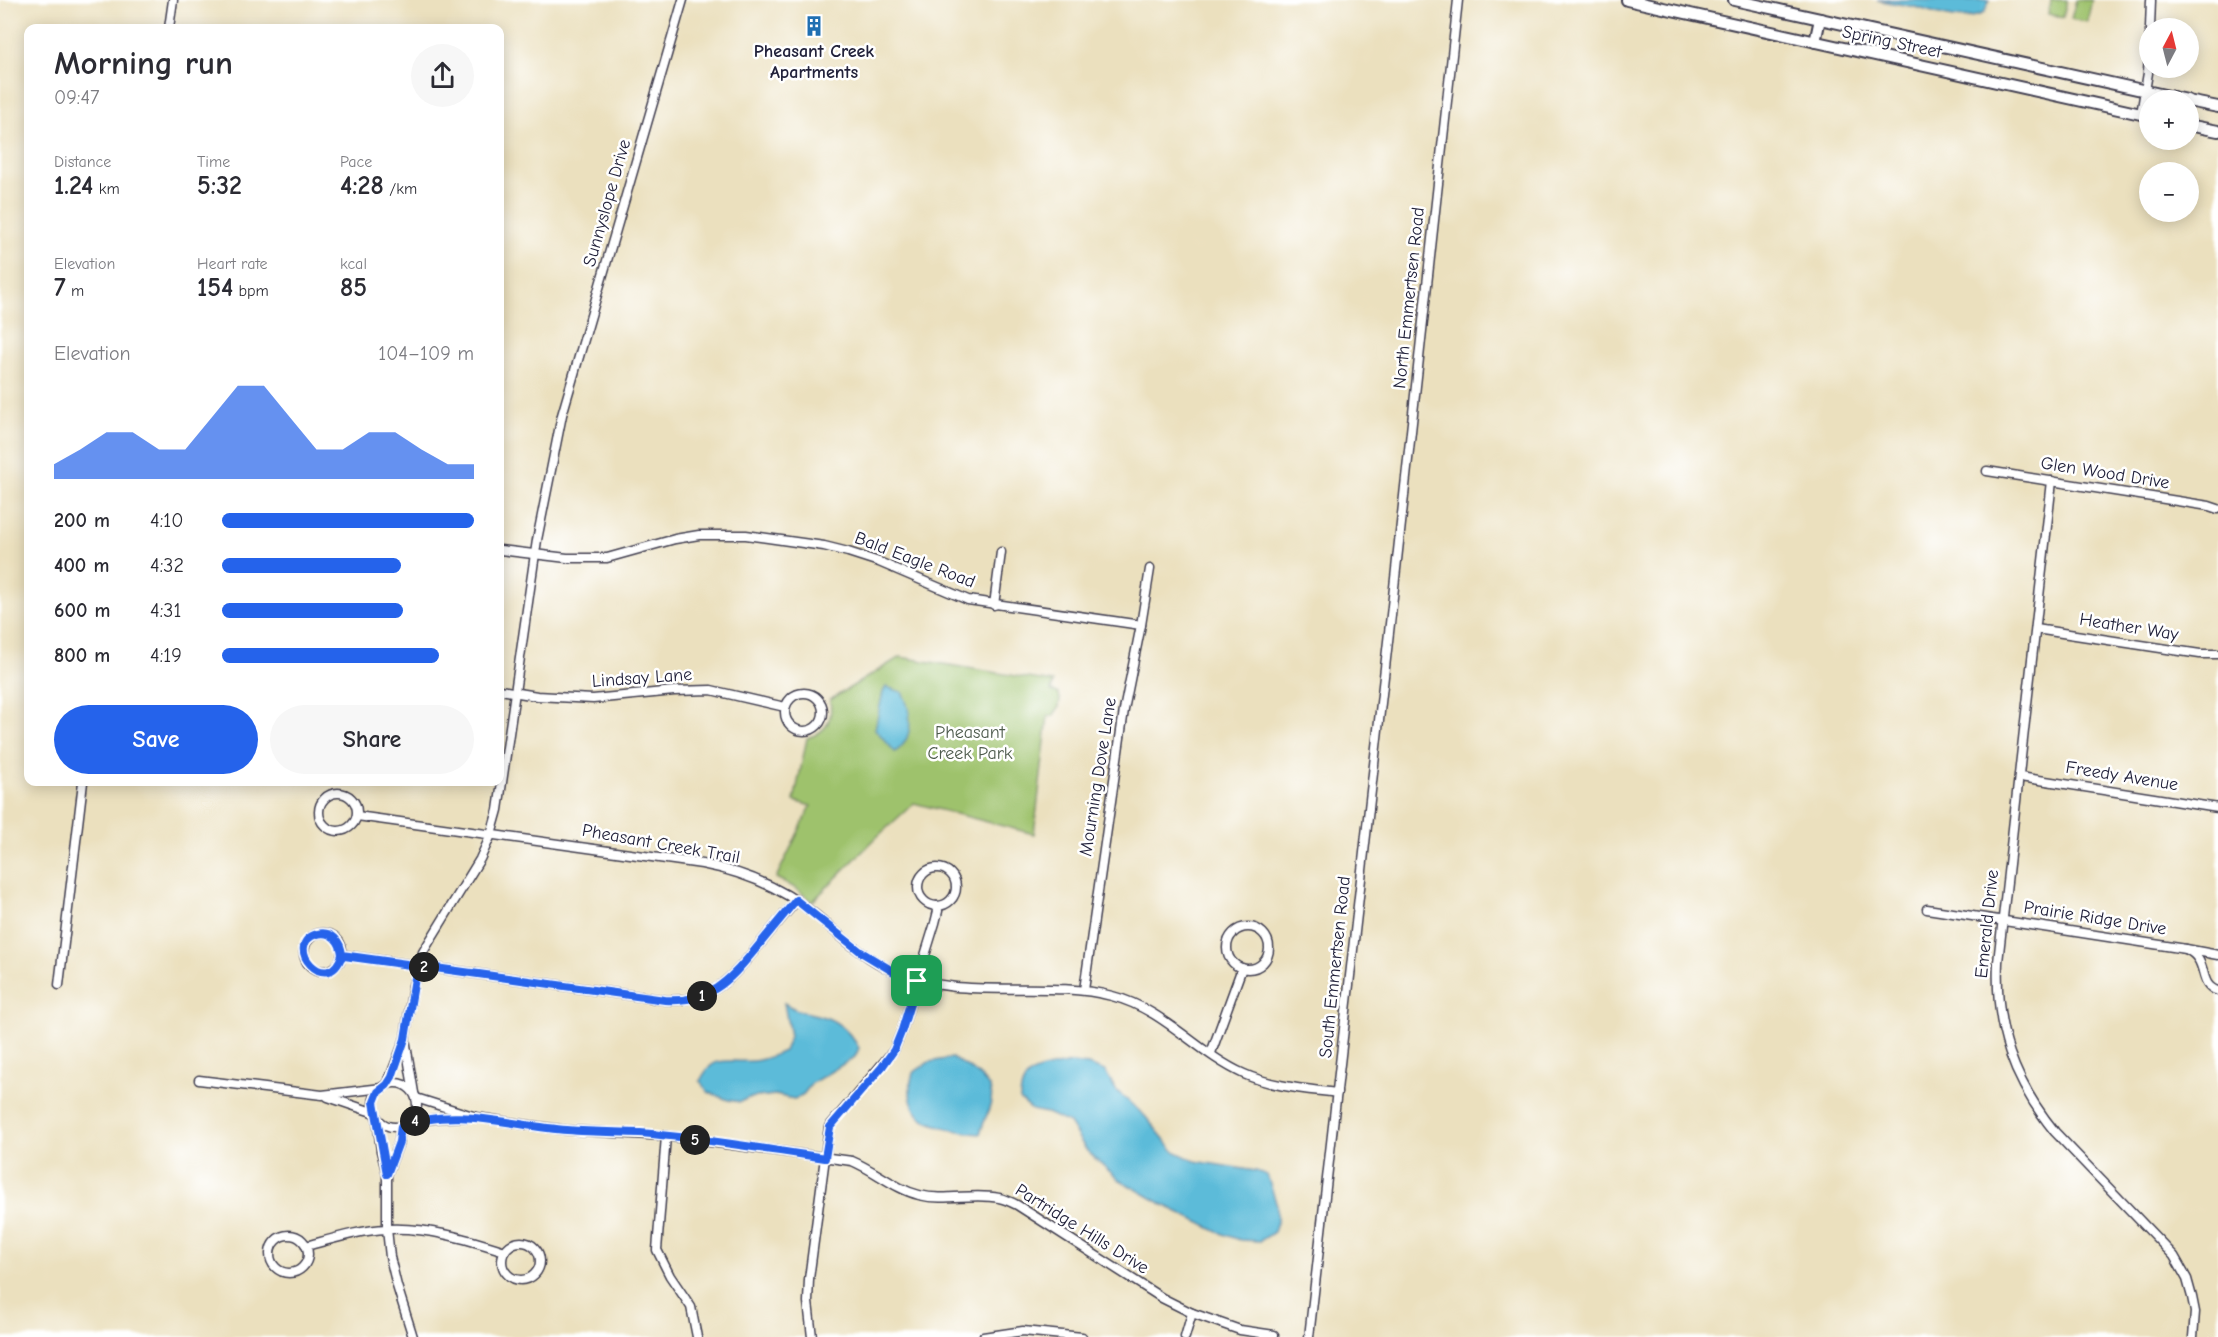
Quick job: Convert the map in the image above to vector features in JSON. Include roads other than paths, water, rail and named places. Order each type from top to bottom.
[{"type":"main road","name":"Spring Street","points":[[1627,0],[2139,114]]},
{"type":"main road","name":"Spring Street","points":[[1734,0],[2140,90]]},
{"type":"main road","points":[[1815,42],[1820,19]]},
{"type":"main road","name":"Spring Street","points":[[2199,103],[2218,107]]},
{"type":"main road","points":[[2199,127],[2218,131]]},
{"type":"street","points":[[170,24],[173,0]]},
{"type":"street","name":"Sunnyslope Drive","points":[[504,774],[535,554],[545,493],[562,415],[683,0]]},
{"type":"street","name":"North Emmertsen Road","points":[[1393,600],[1458,0]]},
{"type":"street","points":[[2150,18],[2151,0]]},
{"type":"street","name":"Glen Wood Drive","points":[[1987,471],[2218,509]]},
{"type":"street","name":"Emerald Drive","points":[[2052,481],[1998,962],[1999,1012],[2003,1032],[2018,1075],[2039,1112],[2055,1132],[2174,1256],[2187,1279],[2192,1297],[2193,1337]]},
{"type":"street","name":"Bald Eagle Road","points":[[504,550],[567,558],[607,558],[675,539],[699,535],[746,535],[825,546],[848,552],[879,562],[968,600],[1141,625]]},
{"type":"street","points":[[994,604],[1001,552]]},
{"type":"street","name":"Mourning Dove Lane","points":[[1084,990],[1124,710],[1150,569]]},
{"type":"street","name":"South Emmertsen Road","points":[[1310,1337],[1393,600]]},
{"type":"street","name":"Heather Way","points":[[2036,629],[2200,654],[2218,654]]},
{"type":"street","name":"Lindsay Lane","points":[[504,691],[570,699],[593,699],[674,691],[711,690],[785,707]]},
{"type":"street","points":[[806,693],[817,698],[821,704],[823,716],[812,730],[800,731],[789,724],[785,707],[793,697],[806,693]]},
{"type":"street","name":"Freedy Avenue","points":[[2020,777],[2218,808]]},
{"type":"street","points":[[59,985],[83,786]]},
{"type":"street","name":"Sunnyslope Drive","points":[[405,1039],[417,966],[430,938],[467,881],[491,835],[502,786]]},
{"type":"street","points":[[340,794],[351,799],[357,810],[357,816],[350,827],[333,831],[322,824],[320,806],[328,796],[340,794]]},
{"type":"street","name":"Pheasant Creek Trail","points":[[357,816],[720,867],[765,883],[796,900],[861,952],[894,972],[917,981],[949,987],[1084,990],[1116,997],[1160,1017],[1230,1066],[1260,1080],[1277,1085],[1337,1093]]},
{"type":"street","points":[[938,868],[950,873],[956,884],[953,897],[943,905],[937,906],[925,902],[918,887],[926,871],[938,868]]},
{"type":"street","points":[[342,955],[665,1000],[686,1000],[708,994],[727,981],[796,900]]},
{"type":"street","points":[[812,1337],[808,1302],[809,1279],[830,1127],[894,1050],[935,923],[937,906]]},
{"type":"street","name":"Prairie Ridge Drive","points":[[1927,909],[2218,955]]},
{"type":"street","points":[[1251,927],[1264,933],[1268,953],[1261,964],[1248,969],[1242,968],[1230,960],[1226,946],[1232,933],[1237,929],[1251,927]]},
{"type":"street","points":[[325,933],[336,938],[340,943],[342,955],[340,961],[331,969],[318,970],[308,964],[304,952],[308,940],[325,933]]},
{"type":"street","name":"Prairie Ridge Drive","points":[[2186,949],[2198,957],[2206,981],[2209,986],[2218,991]]},
{"type":"street","points":[[1211,1053],[1242,968]]},
{"type":"street","points":[[405,1039],[385,1086],[375,1097],[381,1151],[387,1174],[387,1229],[397,1286],[412,1337]]},
{"type":"street","points":[[387,1174],[406,1124],[417,1112],[413,1074],[405,1039]]},
{"type":"street","points":[[199,1080],[321,1095],[357,1092],[400,1084],[415,1096],[476,1117]]},
{"type":"street","points":[[321,1095],[376,1115],[386,1125],[440,1118],[476,1117]]},
{"type":"street","name":"Partridge Hills Drive","points":[[476,1117],[566,1130],[666,1136],[852,1161],[876,1172],[899,1188],[920,1196],[998,1197],[1017,1204],[1162,1298],[1191,1313],[1240,1330],[1274,1335]]},
{"type":"street","points":[[666,1136],[657,1250],[669,1276],[691,1307],[698,1337]]},
{"type":"street","points":[[306,1246],[353,1234],[387,1229],[439,1232],[505,1251]]},
{"type":"street","points":[[291,1235],[297,1237],[306,1246],[307,1258],[301,1269],[289,1273],[282,1272],[273,1264],[270,1252],[274,1241],[279,1238],[291,1235]]},
{"type":"street","points":[[514,1243],[532,1245],[540,1260],[537,1272],[527,1279],[520,1280],[508,1275],[502,1263],[505,1251],[514,1243]]},
{"type":"street","points":[[1185,1337],[1191,1313]]},
{"type":"street","points":[[983,1337],[1023,1331],[1082,1337]]},
{"type":"water","points":[[1877,0],[1990,0],[1984,13],[1958,18]]},
{"type":"water","points":[[886,687],[902,692],[908,708],[909,732],[906,740],[895,752],[875,729]]},
{"type":"water","points":[[784,1003],[800,1011],[830,1019],[840,1025],[859,1048],[855,1057],[812,1083],[802,1096],[794,1099],[775,1095],[748,1098],[740,1102],[708,1092],[700,1081],[710,1066],[715,1063],[756,1061],[784,1051],[790,1036]]},
{"type":"water","points":[[952,1058],[975,1072],[986,1082],[991,1092],[990,1107],[980,1134],[930,1122],[918,1114],[912,1104],[910,1089],[913,1073],[929,1062]]},
{"type":"water","points":[[1072,1063],[1088,1065],[1105,1071],[1116,1090],[1145,1116],[1174,1151],[1195,1161],[1256,1171],[1267,1175],[1277,1205],[1277,1223],[1274,1232],[1260,1241],[1240,1240],[1218,1232],[1162,1204],[1118,1179],[1087,1151],[1069,1123],[1047,1113],[1032,1110],[1020,1100],[1024,1081],[1030,1075],[1044,1068]]},
{"type":"place","name":"Pheasant Creek Apartments","points":[[814,26]]},
{"type":"park label","name":"Pheasant Creek Park","points":[[970,742]]}]
